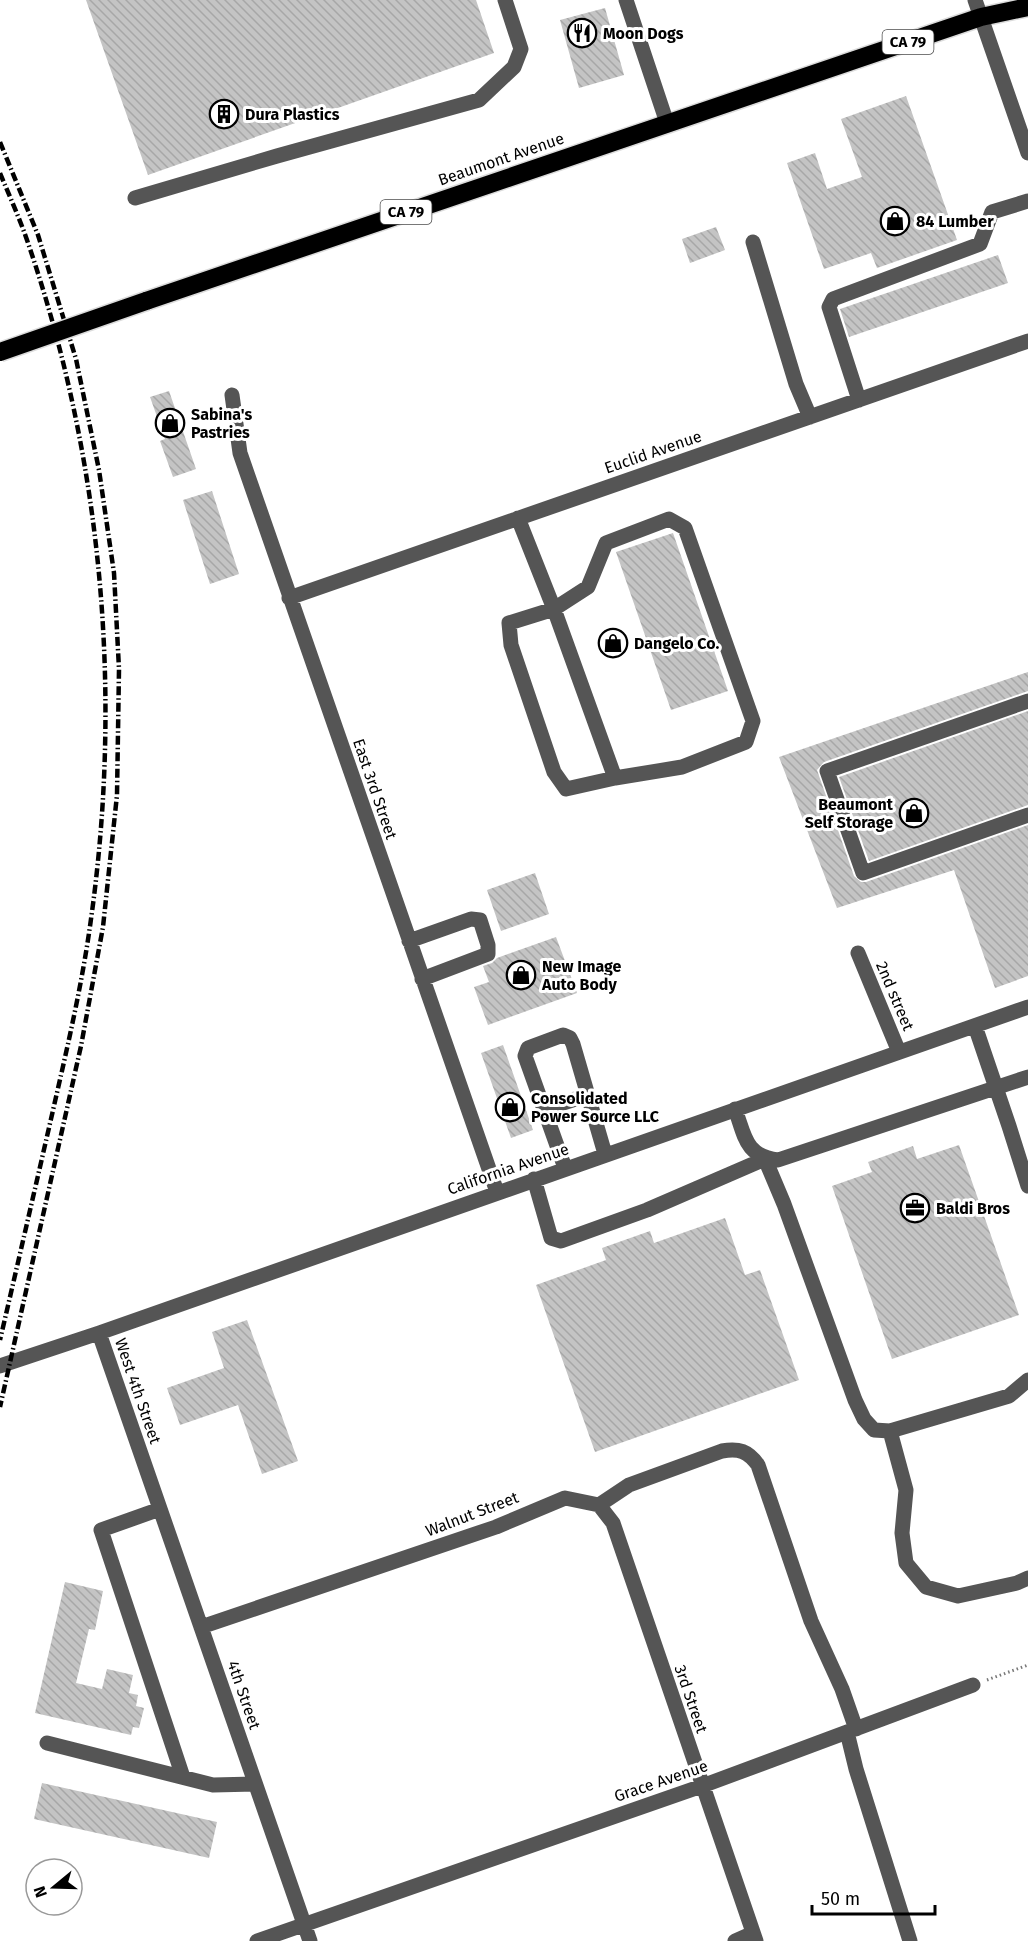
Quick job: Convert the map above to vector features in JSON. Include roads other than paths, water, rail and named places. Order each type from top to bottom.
[{"type":"highway","name":"CA 79","points":[[978,8],[1014,0]]},
{"type":"highway","name":"CA 79","points":[[978,8],[1028,7]]},
{"type":"highway","name":"Beaumont Avenue","points":[[0,352],[667,123],[978,8]]},
{"type":"street","points":[[135,198],[479,100],[514,67],[521,49],[505,0]]},
{"type":"street","points":[[626,0],[667,123]]},
{"type":"street","points":[[978,8],[1028,153]]},
{"type":"street","points":[[859,400],[830,306],[833,299],[980,244],[992,213],[1028,201]]},
{"type":"street","points":[[753,242],[796,384],[810,417]]},
{"type":"street","name":"Euclid Avenue","points":[[289,598],[1028,341]]},
{"type":"street","name":"East 3rd Street","points":[[232,395],[240,453],[497,1192]]},
{"type":"street","points":[[518,518],[554,609],[615,778]]},
{"type":"street","points":[[669,519],[685,528],[753,721],[746,742],[682,767],[615,778],[566,789],[554,772],[511,645],[509,622],[554,609],[588,587],[606,543],[669,519]]},
{"type":"street","points":[[1028,701],[827,771],[863,873],[1028,815]]},
{"type":"street","points":[[409,941],[471,919],[480,920],[488,945],[488,954],[422,979]]},
{"type":"street","name":"2nd street","points":[[858,953],[899,1052]]},
{"type":"street","name":"California Avenue","points":[[0,1366],[1028,1007]]},
{"type":"street","points":[[975,1026],[995,1088],[1010,1125],[1028,1186]]},
{"type":"street","points":[[565,1168],[525,1056],[528,1048],[563,1035],[570,1038],[573,1044],[605,1154]]},
{"type":"street","points":[[735,1109],[747,1144],[755,1154],[765,1159],[778,1160],[1028,1077]]},
{"type":"street","points":[[544,1110],[588,1095]]},
{"type":"street","points":[[534,1179],[551,1238],[561,1241],[648,1210],[765,1159]]},
{"type":"street","points":[[765,1159],[784,1204],[855,1400],[864,1419],[874,1430],[890,1431],[1009,1396],[1028,1380]]},
{"type":"street","name":"West 4th Street","points":[[99,1333],[143,1461]]},
{"type":"street","points":[[890,1431],[906,1490],[902,1533],[906,1563],[926,1587],[958,1596],[1017,1583],[1028,1578]]},
{"type":"street","points":[[599,1505],[629,1485],[722,1451],[734,1449],[752,1456],[759,1465],[811,1621],[842,1689],[856,1769],[910,1941]]},
{"type":"street","name":"4th Street","points":[[143,1461],[310,1941]]},
{"type":"street","name":"Walnut Street","points":[[201,1627],[496,1527],[565,1498],[599,1505]]},
{"type":"street","name":"3rd Street","points":[[599,1505],[612,1523],[754,1937]]},
{"type":"street","points":[[160,1509],[101,1530],[183,1777]]},
{"type":"street","name":"Grace Avenue","points":[[257,1941],[702,1786],[973,1685]]},
{"type":"street","points":[[47,1743],[213,1785],[255,1784]]},
{"type":"street","points":[[735,1941],[754,1937]]},
{"type":"railway","points":[[0,142],[38,235],[76,359],[99,470],[114,573],[119,669],[117,795],[103,927],[81,1046],[0,1407]]},
{"type":"railway","points":[[0,173],[27,240],[53,322],[73,406],[89,491],[99,576],[105,661],[105,747],[101,833],[91,919],[73,1019],[0,1340]]},
{"type":"place","name":"Moon Dogs","points":[[582,33]]},
{"type":"place","name":"Dura Plastics","points":[[224,114]]},
{"type":"place","name":"84 Lumber","points":[[895,221]]},
{"type":"place","name":"Sabina's Pastries","points":[[170,423]]},
{"type":"place","name":"Dangelo Co.","points":[[613,643]]},
{"type":"place","name":"Beaumont Self Storage","points":[[914,813]]},
{"type":"place","name":"New Image Auto Body","points":[[521,975]]},
{"type":"place","name":"Consolidated Power Source LLC","points":[[510,1107]]},
{"type":"place","name":"Baldi Bros","points":[[915,1208]]}]
